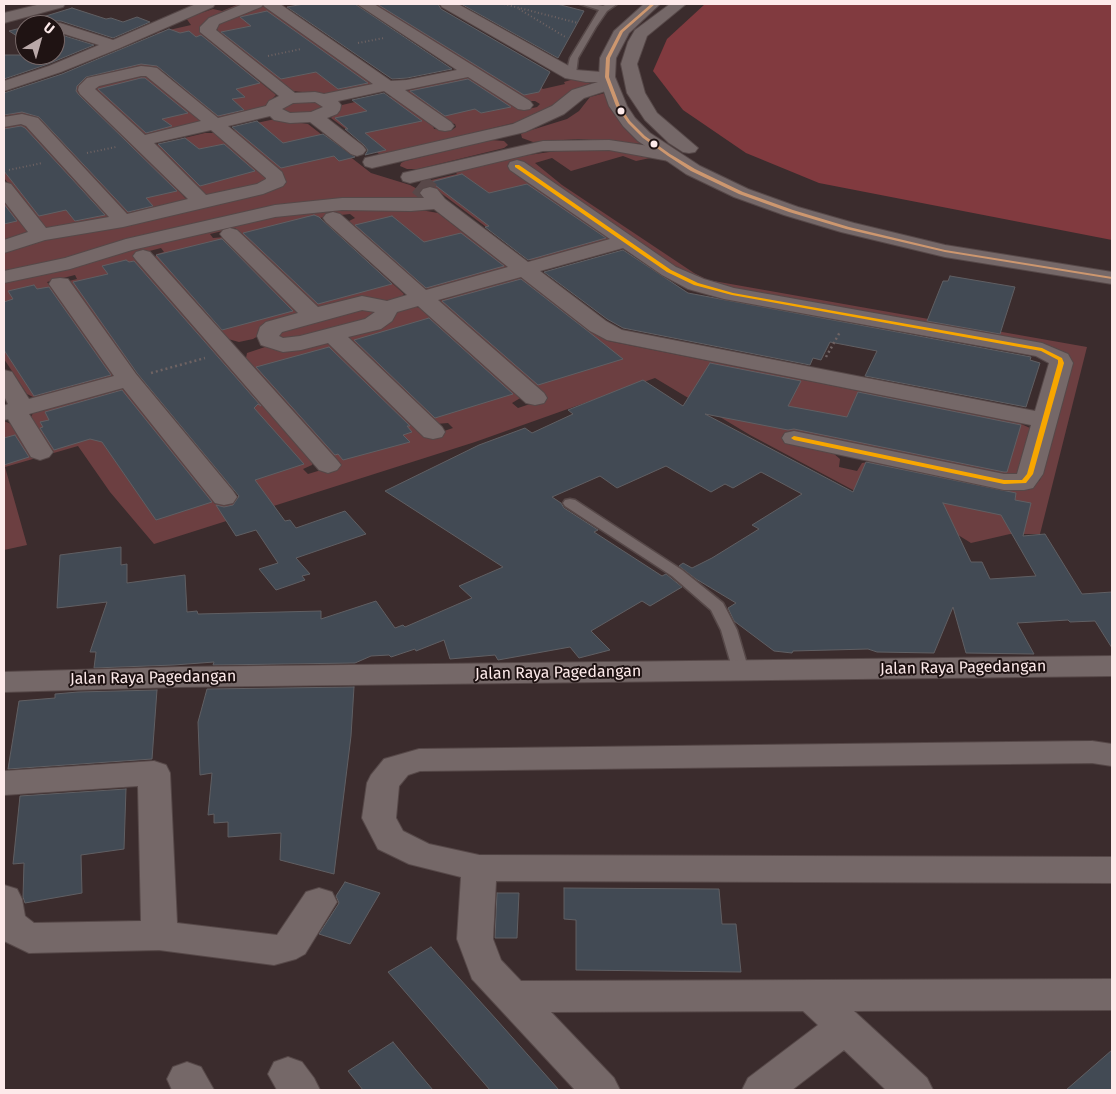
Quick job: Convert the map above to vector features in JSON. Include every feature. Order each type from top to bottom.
[{"type":"street","points":[[11,16],[58,4]]},
{"type":"street","points":[[4,86],[55,69],[114,45],[204,4]]},
{"type":"street","points":[[256,4],[224,16],[208,27],[208,32],[291,98]]},
{"type":"street","points":[[270,4],[330,46],[396,87],[445,126]]},
{"type":"street","points":[[364,4],[524,105]]},
{"type":"street","points":[[447,4],[571,74],[608,80]]},
{"type":"street","points":[[652,4],[622,31],[608,58],[608,80],[618,106],[629,122],[644,137],[693,170],[741,193],[791,212],[848,228],[945,251],[1112,278]]},
{"type":"street","points":[[679,4],[641,34],[636,42],[629,64],[636,93],[651,116],[675,139],[709,162],[751,182],[793,198],[914,232],[966,242],[1112,264]]},
{"type":"street","points":[[65,29],[114,45]]},
{"type":"street","points":[[622,31],[641,34]]},
{"type":"street","points":[[4,247],[41,235],[123,222],[268,186],[276,182],[277,179],[217,126],[147,71],[93,82],[87,86],[86,90],[141,141],[202,202]]},
{"type":"street","points":[[277,113],[275,105],[291,98],[303,97],[328,102],[469,72]]},
{"type":"street","points":[[365,156],[502,132],[540,120],[558,110],[578,94],[608,80]]},
{"type":"street","points":[[141,141],[277,113],[302,119],[314,117],[331,110],[328,102]]},
{"type":"street","points":[[314,117],[365,156],[424,189],[598,326],[615,335],[1044,420]]},
{"type":"street","points":[[4,122],[22,118],[32,122],[123,222]]},
{"type":"street","points":[[502,132],[521,157],[626,241],[669,271],[705,287],[732,294],[1042,350],[1056,355],[1060,359],[1061,363],[1030,474],[1024,482],[1004,482],[852,459],[794,438]]},
{"type":"street","points":[[4,277],[70,263],[126,245],[275,211],[342,204],[411,205],[424,189],[567,144],[609,145],[669,155]]},
{"type":"street","points":[[4,188],[41,235]]},
{"type":"street","points":[[332,218],[535,398]]},
{"type":"street","points":[[230,234],[313,315]]},
{"type":"street","points":[[269,340],[268,332],[274,327],[313,315],[362,303],[370,303],[385,308],[626,241]]},
{"type":"street","points":[[143,256],[328,465]]},
{"type":"street","points":[[60,284],[128,379],[224,497]]},
{"type":"street","points":[[229,351],[269,340],[284,345],[293,345],[333,334],[379,320],[386,312],[385,308]]},
{"type":"street","points":[[333,334],[433,432]]},
{"type":"street","points":[[4,377],[14,410],[40,452]]},
{"type":"street","points":[[14,410],[128,379]]},
{"type":"street","name":"Jalan Raya Pagedangan","points":[[4,682],[179,677],[1112,666]]},
{"type":"street","points":[[1112,755],[1092,752],[420,760],[396,767],[383,783],[379,818],[390,840],[421,855],[479,868],[1112,870]]},
{"type":"street","points":[[4,783],[154,773],[159,935]]},
{"type":"street","points":[[479,868],[475,939],[485,968],[600,1090]]},
{"type":"street","points":[[4,899],[8,920],[15,930],[28,938],[159,935],[274,950],[283,949],[292,944],[319,902]]},
{"type":"street","points":[[512,997],[812,996],[1112,989]]},
{"type":"street","points":[[812,996],[913,1090]]},
{"type":"street","points":[[762,1090],[845,1027]]},
{"type":"lane","points":[[584,4],[604,9]]},
{"type":"lane","points":[[571,74],[574,58],[592,27],[604,9],[613,4]]},
{"type":"lane","points":[[570,503],[677,573],[717,607],[728,630],[741,671]]},
{"type":"path","points":[[504,4],[592,27]]},
{"type":"path","points":[[514,7],[581,46]]},
{"type":"path","points":[[243,61],[409,33]]},
{"type":"path","points":[[817,376],[848,315]]},
{"type":"path","points":[[128,379],[229,351]]},
{"type":"shaded area","points":[[239,4],[249,4],[221,14],[201,26],[200,33],[276,95],[264,107],[221,118],[216,117],[164,72],[157,69],[83,85],[187,200],[134,214],[126,214],[39,120],[11,117],[4,119],[4,116],[39,106],[42,90],[146,61],[178,44],[156,33],[191,25],[186,18],[213,9],[222,11]]},
{"type":"shaded area","points":[[371,4],[403,4],[543,89],[565,84],[564,82],[574,79],[595,81],[576,90],[534,118],[386,154],[379,154],[331,118],[342,105],[381,96],[393,97],[433,125],[434,129],[452,130],[456,127],[455,124],[446,122],[406,91],[465,77],[474,79],[524,110],[537,107],[540,104],[535,101],[524,101]]},
{"type":"shaded area","points":[[705,4],[1112,4],[1112,240],[819,183],[746,153],[683,110],[653,71],[667,39]]},
{"type":"shaded area","points":[[260,6],[269,7],[374,84],[329,95],[293,91],[217,31],[218,24]]},
{"type":"shaded area","points":[[143,72],[203,122],[142,135],[93,88]]},
{"type":"shaded area","points":[[605,93],[644,144],[579,139],[533,142],[522,138],[521,134],[525,132],[567,119],[579,111],[590,97]]},
{"type":"shaded area","points":[[317,101],[323,106],[320,111],[294,115],[281,110],[288,102]]},
{"type":"shaded area","points":[[275,119],[308,124],[371,173],[410,185],[421,191],[423,195],[420,199],[353,200],[4,273],[4,251],[31,243],[274,188],[233,131],[238,127]]},
{"type":"shaded area","points":[[25,122],[108,215],[107,219],[49,230],[43,227],[4,178],[4,125]]},
{"type":"shaded area","points":[[205,133],[215,133],[267,177],[268,182],[211,196],[204,195],[155,145]]},
{"type":"shaded area","points":[[491,140],[504,141],[508,145],[504,148],[418,169],[407,169],[400,166],[405,161]]},
{"type":"shaded area","points":[[570,149],[613,150],[655,157],[636,161],[623,156],[571,171],[552,158],[535,163],[562,185],[694,273],[708,280],[1087,347],[1040,534],[1010,534],[971,543],[903,501],[883,506],[750,435],[655,378],[475,442],[154,544],[110,492],[78,446],[5,467],[27,545],[4,550],[4,421],[11,424],[31,417],[33,413],[120,388],[130,392],[215,504],[246,494],[226,488],[67,284],[69,281],[77,279],[75,275],[47,282],[114,373],[111,377],[35,398],[27,394],[4,359],[4,281],[122,250],[314,209],[421,210],[438,213],[506,266],[505,268],[429,289],[423,288],[347,222],[355,218],[350,214],[336,214],[320,218],[404,294],[401,298],[388,301],[320,307],[312,304],[235,228],[210,234],[213,238],[225,237],[298,313],[253,339],[239,342],[228,339],[155,257],[157,254],[164,252],[161,248],[134,255],[314,461],[312,465],[303,469],[308,474],[341,464],[246,358],[247,353],[265,347],[329,343],[426,437],[453,428],[448,423],[436,424],[349,339],[350,337],[396,311],[412,306],[421,308],[522,397],[512,403],[518,408],[548,398],[439,301],[516,277],[526,280],[594,333],[608,341],[1019,423],[1030,428],[1020,471],[1017,475],[1006,476],[791,432],[785,442],[833,453],[840,459],[839,467],[857,471],[862,463],[874,461],[1035,484],[1040,480],[1071,361],[718,286],[609,237],[608,240],[530,260],[429,184],[423,182],[515,157]]},
{"type":"shaded area","points":[[4,199],[29,232],[24,237],[4,243]]},
{"type":"shaded area","points":[[359,308],[375,310],[376,316],[296,340],[281,339],[277,333]]},
{"type":"building","points":[[304,4],[355,4],[452,69],[392,79],[287,7]]},
{"type":"building","points":[[377,4],[438,4],[441,9],[550,72],[539,92],[524,95]]},
{"type":"building","points":[[461,4],[557,4],[584,11],[558,58]]},
{"type":"building","points":[[72,8],[106,19],[111,18],[123,22],[137,17],[150,22],[113,38],[65,22],[65,15],[49,15]]},
{"type":"building","points":[[267,11],[368,83],[338,89],[316,72],[281,79],[221,32],[251,26],[240,17]]},
{"type":"building","points":[[169,29],[180,33],[189,31],[196,37],[201,35],[260,83],[236,89],[245,97],[232,99],[244,110],[218,116],[157,66],[141,64],[86,77],[77,86],[76,91],[79,95],[177,191],[146,198],[153,206],[128,212],[39,117],[22,112],[4,115],[4,93],[62,74]]},
{"type":"building","points":[[15,30],[15,35],[9,31]]},
{"type":"building","points":[[65,36],[94,45],[65,57]]},
{"type":"building","points":[[4,55],[15,55],[15,65],[45,65],[4,79]]},
{"type":"building","points":[[145,78],[188,113],[162,119],[172,126],[146,133],[98,89]]},
{"type":"building","points":[[468,79],[511,107],[481,113],[475,109],[445,116],[410,91]]},
{"type":"building","points":[[384,93],[422,121],[365,133],[386,150],[365,155],[368,150],[364,145],[335,118],[367,111],[352,100]]},
{"type":"building","points":[[257,121],[283,143],[323,134],[355,157],[339,161],[334,156],[281,168],[232,127]]},
{"type":"building","points":[[21,126],[25,128],[105,215],[75,221],[66,210],[39,216],[4,171],[4,129]]},
{"type":"building","points":[[185,138],[199,149],[224,144],[255,171],[200,186],[158,144]]},
{"type":"building","points":[[462,174],[489,193],[527,184],[606,238],[528,260],[485,227],[489,226],[431,182]]},
{"type":"building","points":[[4,204],[17,221],[4,224]]},
{"type":"building","points":[[314,215],[319,217],[392,284],[318,304],[243,233]]},
{"type":"building","points":[[392,216],[424,242],[461,233],[504,266],[426,288],[355,225]]},
{"type":"building","points":[[222,239],[293,311],[222,330],[156,255]]},
{"type":"building","points":[[623,250],[688,293],[1031,357],[1030,360],[1040,363],[1026,407],[865,376],[877,351],[830,342],[821,360],[813,358],[810,365],[623,328],[607,319],[544,272]]},
{"type":"building","points":[[126,260],[129,262],[134,261],[261,406],[258,404],[254,408],[304,464],[255,480],[285,521],[290,520],[296,528],[345,511],[366,534],[296,558],[310,574],[302,576],[305,580],[276,590],[259,569],[278,563],[256,530],[236,536],[216,505],[224,507],[233,505],[239,496],[137,373],[73,282],[108,274],[102,266]]},
{"type":"building","points":[[950,276],[1015,287],[1000,334],[927,321],[943,281],[948,281]]},
{"type":"building","points":[[521,279],[623,359],[538,385],[442,301]]},
{"type":"building","points":[[34,285],[37,289],[49,287],[111,375],[34,396],[4,350],[4,302],[13,299],[8,291]]},
{"type":"building","points":[[429,318],[513,394],[435,418],[354,340]]},
{"type":"building","points":[[329,347],[410,426],[407,426],[412,432],[403,435],[410,442],[343,460],[338,454],[335,455],[256,367]]},
{"type":"building","points":[[710,363],[801,381],[788,406],[847,417],[858,392],[1021,425],[1007,472],[1004,472],[794,429],[788,430],[705,414],[853,492],[866,462],[1016,493],[1015,500],[1031,503],[1023,536],[1045,534],[1082,594],[1112,592],[1112,648],[1095,621],[1070,622],[1068,620],[1017,623],[1034,654],[966,653],[953,607],[934,653],[877,652],[868,649],[793,651],[792,653],[774,651],[734,621],[728,608],[736,603],[696,579],[679,566],[683,563],[692,568],[712,558],[759,529],[752,525],[802,494],[761,472],[733,488],[725,484],[711,492],[666,466],[617,488],[600,476],[552,497],[561,503],[564,508],[598,530],[594,532],[662,576],[666,574],[682,587],[650,606],[642,601],[591,631],[610,650],[579,658],[570,647],[498,660],[495,655],[450,659],[444,640],[416,651],[415,649],[391,657],[389,655],[371,656],[355,663],[213,665],[214,662],[94,668],[96,652],[90,652],[107,602],[57,608],[60,555],[121,547],[121,565],[127,564],[127,583],[185,575],[187,612],[197,611],[198,614],[321,611],[321,619],[376,601],[395,628],[403,625],[405,627],[472,598],[459,586],[503,567],[385,491],[479,445],[525,428],[532,433],[573,414],[568,410],[643,380],[683,406]],"holes":[[[943,503],[1001,515],[1036,576],[990,579],[982,562],[971,562]]]},
{"type":"building","points":[[122,390],[212,502],[156,520],[102,442],[90,439],[54,450],[40,428],[43,427],[40,422],[49,420],[45,412]]},
{"type":"building","points":[[15,435],[29,457],[4,465],[4,438]]},
{"type":"building","points":[[354,687],[351,736],[334,874],[280,860],[281,833],[228,837],[228,822],[214,823],[214,814],[208,815],[212,773],[200,775],[198,722],[207,689]]},
{"type":"building","points":[[157,690],[152,759],[8,769],[19,701],[55,698],[55,694],[78,692]]},
{"type":"building","points":[[126,789],[124,849],[81,855],[82,893],[25,903],[23,897],[24,863],[13,864],[20,796]]},
{"type":"building","points":[[345,882],[380,893],[350,944],[319,934],[339,903],[336,896]]},
{"type":"building","points":[[564,888],[719,889],[722,924],[736,924],[741,972],[576,970],[576,920],[564,919]]},
{"type":"building","points":[[497,893],[519,893],[517,938],[495,938]]},
{"type":"building","points":[[431,947],[559,1090],[490,1090],[388,972]]},
{"type":"building","points":[[393,1042],[433,1090],[363,1090],[348,1071]]},
{"type":"building","points":[[1112,1050],[1112,1090],[1066,1090]]},
{"type":"tunnel","points":[[419,184],[430,193]]},
{"type":"transit line","points":[[653,4],[622,31],[608,58],[607,77],[618,106],[629,122],[644,137],[693,170],[741,193],[791,211],[848,228],[945,251],[1112,278]]},
{"type":"transit line","points":[[517,166],[669,271],[696,284],[732,294],[1042,350],[1060,359],[1061,363],[1030,474],[1024,482],[1004,482],[794,438]]}]
